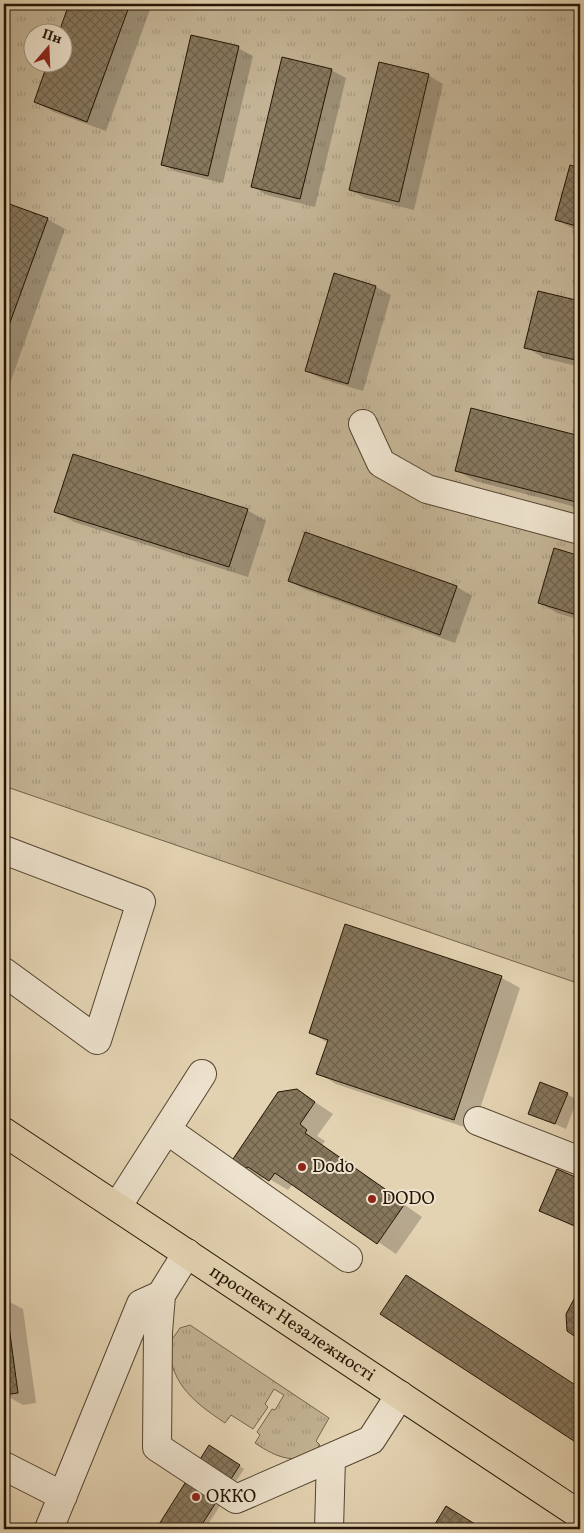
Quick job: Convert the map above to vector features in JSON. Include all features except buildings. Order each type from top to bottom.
[{"type":"main road","name":"проспект Незалежності","points":[[4,1132],[580,1515]]},
{"type":"street","points":[[363,424],[381,463],[427,489],[580,530]]},
{"type":"street","points":[[4,850],[141,902],[96,1040],[4,972]]},
{"type":"street","points":[[118,1207],[202,1074]]},
{"type":"street","points":[[478,1121],[580,1161]]},
{"type":"street","points":[[167,1130],[348,1258]]},
{"type":"street","points":[[187,1253],[161,1294],[158,1332],[157,1447],[236,1499],[371,1440],[400,1395]]},
{"type":"street","points":[[49,1529],[141,1304],[161,1294]]},
{"type":"street","points":[[329,1529],[331,1458]]},
{"type":"street","points":[[4,1466],[63,1496]]},
{"type":"green space","points":[[4,4],[580,4],[580,984],[4,786]]},
{"type":"green space","points":[[190,1325],[329,1418],[316,1441],[320,1445],[304,1456],[288,1458],[272,1453],[255,1443],[260,1435],[257,1432],[272,1409],[275,1410],[284,1395],[274,1389],[265,1404],[268,1407],[253,1429],[231,1415],[225,1423],[201,1406],[177,1378],[169,1353],[167,1337],[173,1338],[180,1328]]},
{"type":"place","name":"Dodo","points":[[302,1167]]},
{"type":"place","name":"DODO","points":[[372,1199]]},
{"type":"place","name":"ОККО","points":[[196,1497]]}]
